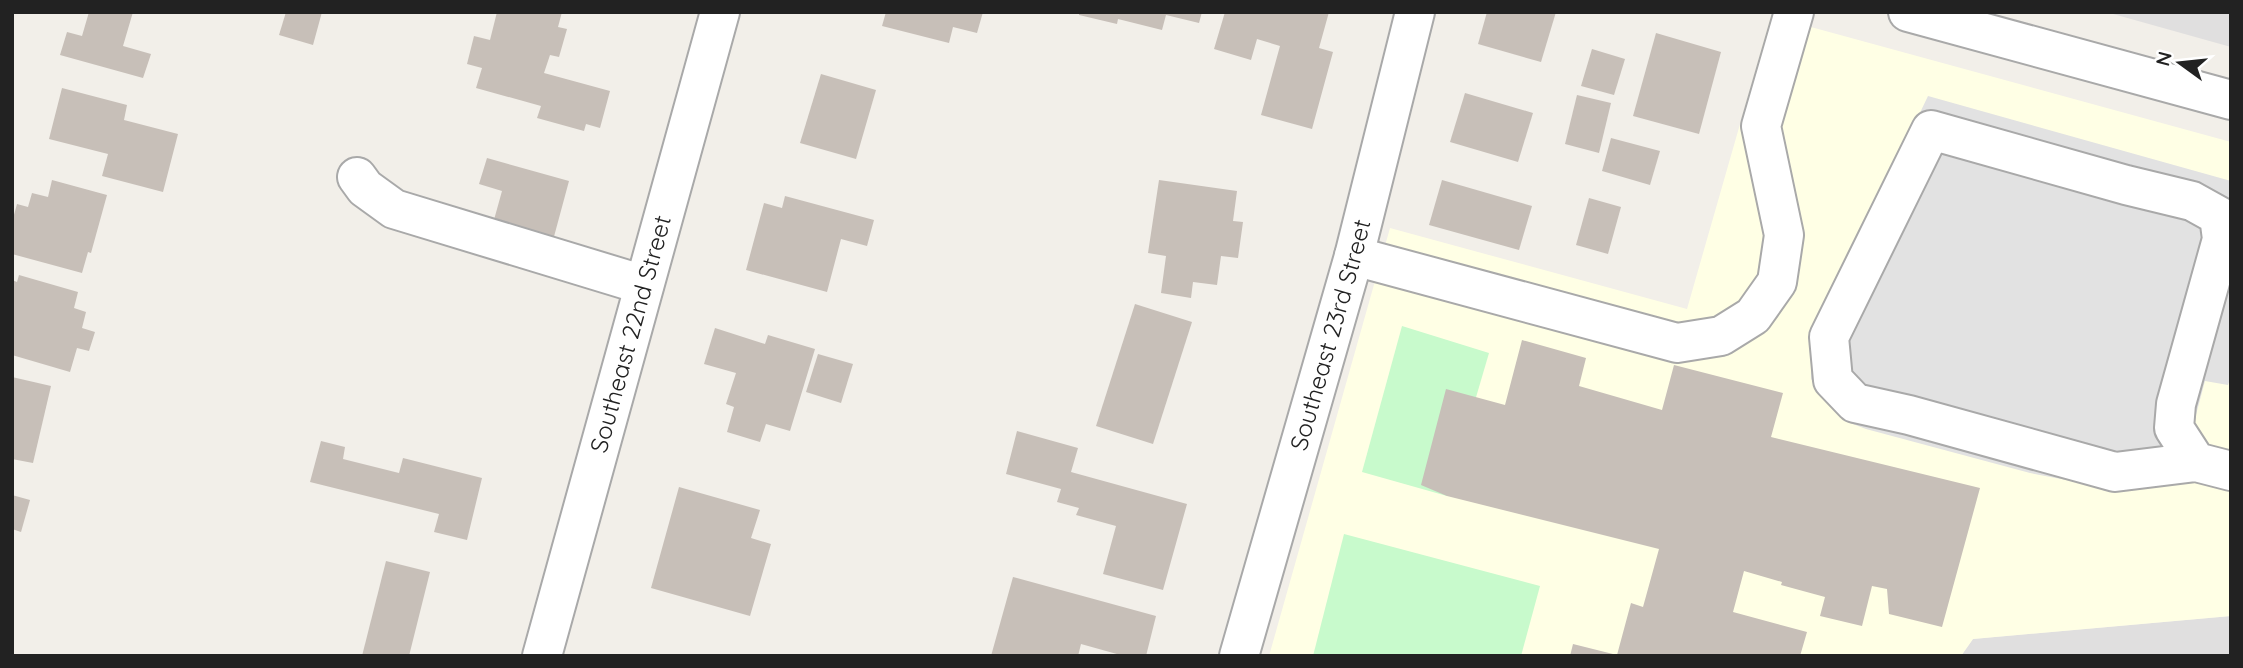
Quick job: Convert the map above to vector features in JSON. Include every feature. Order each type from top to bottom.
[{"type":"street","name":"Southeast 22nd Street","points":[[542,656],[720,12]]},
{"type":"street","name":"Southeast 23rd Street","points":[[1239,656],[1354,256],[1415,12]]},
{"type":"street","points":[[1354,256],[1677,343],[1721,336],[1753,316],[1776,282],[1784,235],[1761,126],[1794,12]]},
{"type":"street","points":[[1908,12],[2231,100]]},
{"type":"street","points":[[1931,130],[2192,201],[2219,216],[2222,239],[2176,404],[2174,428],[2213,466],[2115,472],[1909,415],[1855,403],[1833,380],[1829,337],[1931,130]]},
{"type":"street","points":[[357,177],[365,188],[394,209],[645,285]]},
{"type":"shaded area","points":[[2106,12],[2231,12],[2231,47]]},
{"type":"shaded area","points":[[1771,16],[2231,142],[2231,616],[1973,639],[1961,656],[1269,656],[1390,228],[1687,309]]},
{"type":"shaded area","points":[[1928,96],[2231,181],[2231,376],[2228,385],[2205,381],[2178,482],[2098,486],[2030,473],[1866,429],[1845,421],[1826,401],[1811,379],[1811,349],[1860,238]]},
{"type":"shaded area","points":[[2231,616],[2231,656],[1961,656],[1973,639]]},
{"type":"green space","points":[[1402,326],[1489,353],[1447,496],[1362,472]]},
{"type":"green space","points":[[1344,534],[1540,586],[1521,656],[1313,656]]},
{"type":"building","points":[[89,12],[133,12],[123,46],[151,54],[143,78],[60,55],[67,32],[82,36]]},
{"type":"building","points":[[286,12],[322,12],[313,45],[279,35]]},
{"type":"building","points":[[497,12],[562,12],[558,27],[567,29],[559,57],[550,55],[544,73],[610,91],[600,128],[586,124],[584,131],[537,118],[541,106],[476,88],[482,68],[467,64],[474,36],[490,40]]},
{"type":"building","points":[[886,12],[983,12],[977,33],[953,27],[949,43],[882,26]]},
{"type":"building","points":[[1079,12],[1202,12],[1199,23],[1166,15],[1162,30],[1118,19],[1117,24],[1079,15]]},
{"type":"building","points":[[1225,12],[1329,12],[1319,48],[1333,52],[1312,129],[1261,115],[1280,46],[1257,39],[1251,60],[1214,49]]},
{"type":"building","points":[[1487,12],[1556,12],[1541,62],[1478,44]]},
{"type":"building","points":[[1656,33],[1721,52],[1699,134],[1633,116]]},
{"type":"building","points":[[1592,49],[1625,59],[1614,95],[1581,86]]},
{"type":"building","points":[[821,74],[876,90],[856,159],[800,143]]},
{"type":"building","points":[[62,88],[127,105],[124,120],[178,134],[163,192],[102,176],[108,154],[49,139]]},
{"type":"building","points":[[1465,93],[1533,113],[1518,162],[1450,142]]},
{"type":"building","points":[[1577,95],[1611,103],[1599,153],[1565,144]]},
{"type":"building","points":[[1611,138],[1660,151],[1650,185],[1602,171]]},
{"type":"building","points":[[487,158],[569,181],[552,244],[492,227],[502,191],[479,184]]},
{"type":"building","points":[[52,180],[107,195],[91,253],[88,252],[82,273],[12,254],[12,222],[17,204],[28,207],[32,193],[48,197]]},
{"type":"building","points":[[1159,180],[1237,191],[1233,221],[1243,222],[1238,258],[1221,256],[1217,285],[1193,282],[1191,298],[1161,293],[1166,256],[1148,253]]},
{"type":"building","points":[[1442,180],[1532,206],[1519,250],[1429,225]]},
{"type":"building","points":[[785,196],[874,220],[867,246],[841,239],[827,292],[746,270],[764,203],[782,208]]},
{"type":"building","points":[[1589,198],[1621,207],[1608,254],[1576,245]]},
{"type":"building","points":[[19,275],[78,292],[74,308],[86,312],[82,328],[95,332],[89,351],[77,348],[70,372],[12,355],[12,280],[17,282]]},
{"type":"building","points":[[1135,304],[1192,322],[1153,444],[1096,426]]},
{"type":"building","points":[[715,328],[765,344],[768,335],[815,349],[790,431],[766,424],[760,442],[727,432],[734,407],[726,404],[736,373],[704,364]]},
{"type":"building","points":[[1522,340],[1586,358],[1579,386],[1662,410],[1674,365],[1783,393],[1771,437],[1980,488],[1942,627],[1889,614],[1887,589],[1872,586],[1862,626],[1820,616],[1825,597],[1744,571],[1733,612],[1807,632],[1800,656],[1570,656],[1573,644],[1617,655],[1631,603],[1643,607],[1659,549],[1447,496],[1421,485],[1446,389],[1505,405]]},
{"type":"building","points":[[818,354],[853,364],[841,403],[806,392]]},
{"type":"building","points":[[12,377],[51,386],[33,463],[12,459]]},
{"type":"building","points":[[1017,431],[1078,448],[1071,472],[1187,504],[1163,590],[1103,574],[1116,526],[1076,515],[1079,508],[1057,502],[1061,489],[1006,474]]},
{"type":"building","points":[[321,441],[345,447],[343,459],[399,473],[403,458],[482,478],[467,540],[434,532],[439,514],[310,482]]},
{"type":"building","points":[[679,487],[760,510],[751,538],[771,544],[750,616],[651,588]]},
{"type":"building","points":[[12,495],[30,500],[21,532],[12,529]]},
{"type":"building","points":[[386,561],[430,572],[409,656],[362,656]]},
{"type":"building","points":[[1013,577],[1156,616],[1146,656],[1124,656],[1081,644],[1078,656],[991,656]]}]
